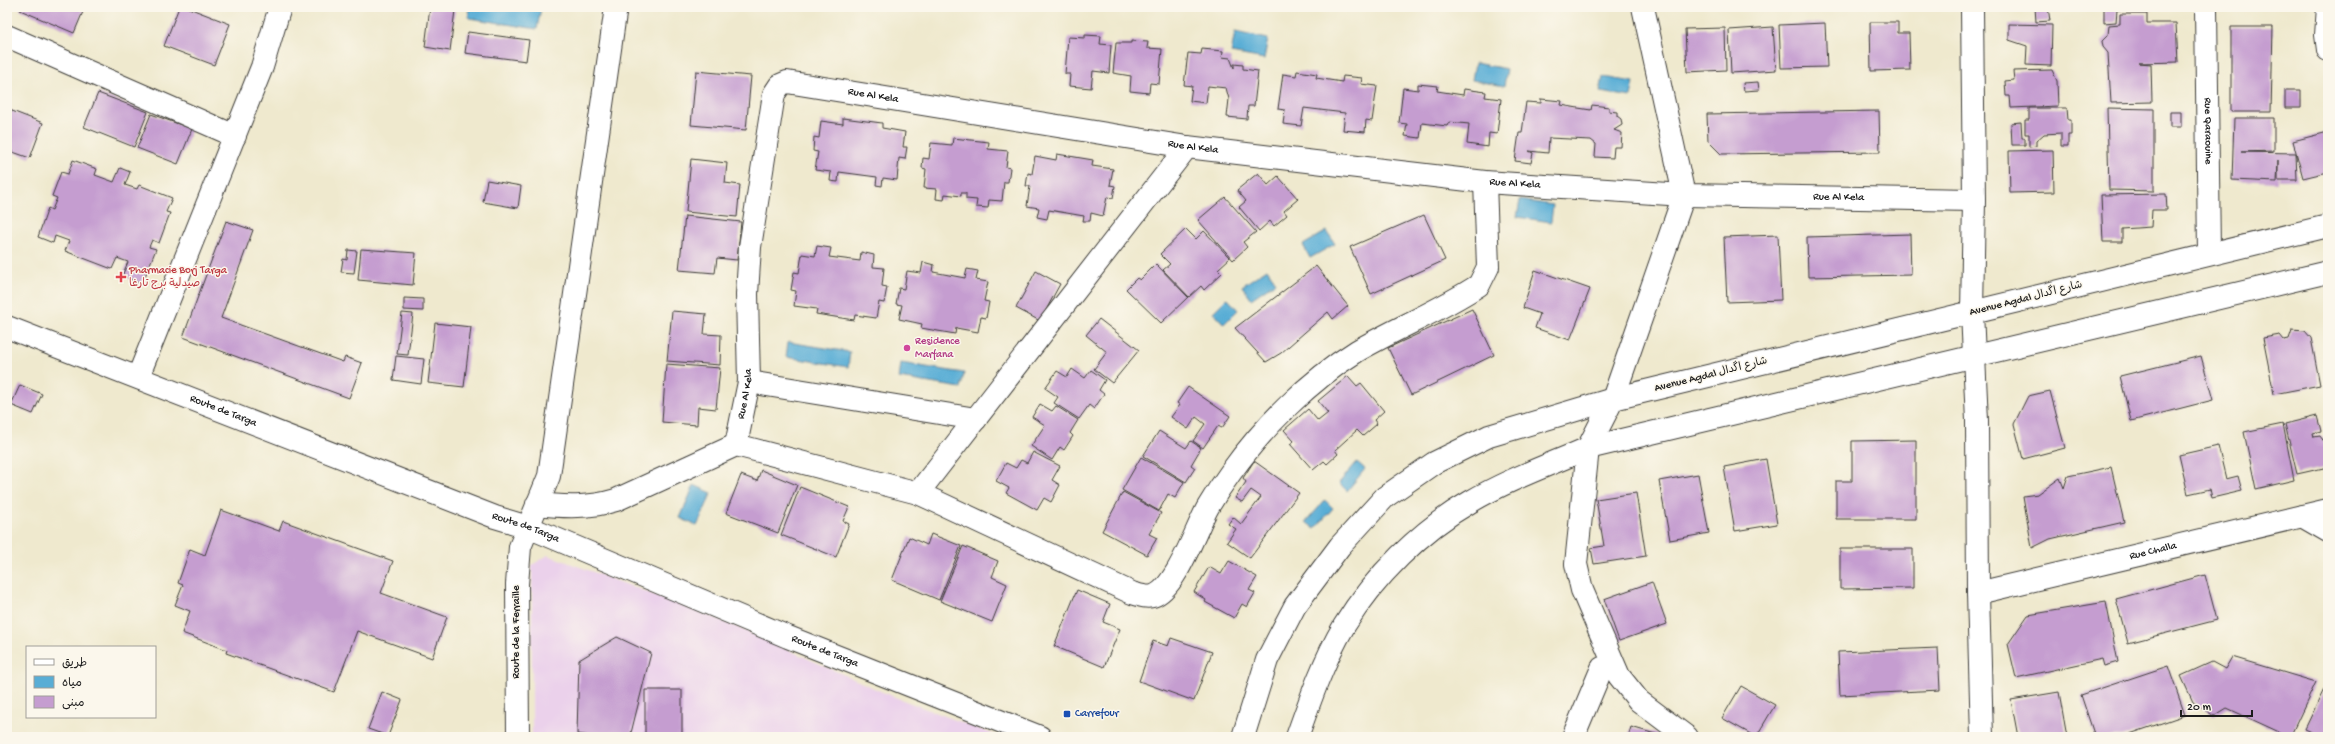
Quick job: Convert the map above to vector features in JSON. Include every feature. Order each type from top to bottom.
[{"type":"street","points":[[138,377],[268,49],[280,7]]},
{"type":"street","name":"Route de la Ferraille","points":[[518,737],[517,584],[520,547],[549,476],[616,7]]},
{"type":"street","points":[[1643,7],[1684,195],[1613,399],[1588,448],[1576,564],[1582,590],[1619,676],[1639,701],[1687,737]]},
{"type":"street","points":[[1972,7],[1974,200],[1972,312],[1975,356],[1978,593],[1982,737]]},
{"type":"street","name":"Rue Qaraouine","points":[[2206,7],[2210,254]]},
{"type":"street","points":[[2328,7],[2326,35],[2328,50]]},
{"type":"street","points":[[7,36],[234,136]]},
{"type":"street","name":"Rue Al Kela","points":[[736,445],[749,382],[746,294],[750,246],[774,94],[780,85],[787,82],[1187,147],[1485,182],[1684,195],[1974,200]]},
{"type":"street","points":[[918,493],[1187,147]]},
{"type":"street","points":[[537,504],[565,507],[602,504],[616,500],[736,445],[918,493],[1132,593],[1141,596],[1154,596],[1167,586],[1208,507],[1232,471],[1263,433],[1301,394],[1331,368],[1358,351],[1479,285],[1488,267],[1485,182]]},
{"type":"street","name":"Avenue Agdal شارع اگدال","points":[[1243,737],[1267,660],[1295,606],[1340,546],[1385,497],[1434,463],[1490,436],[1613,399],[2328,226]]},
{"type":"street","points":[[1297,737],[1316,683],[1344,626],[1382,576],[1423,533],[1470,502],[1588,448],[2328,272]]},
{"type":"street","name":"Route de Targa","points":[[7,327],[495,517],[528,528],[788,637],[1040,737]]},
{"type":"street","points":[[749,382],[976,419]]},
{"type":"street","name":"Rue Challa","points":[[1978,593],[2328,510]]},
{"type":"street","points":[[2302,516],[2328,531]]},
{"type":"street","points":[[1573,737],[1602,668]]},
{"type":"shaded area","points":[[548,555],[721,620],[887,694],[1000,737],[532,737],[532,565]]},
{"type":"water","points":[[468,7],[541,8],[537,29],[469,18]]},
{"type":"water","points":[[1235,32],[1268,39],[1264,59],[1231,53]]},
{"type":"water","points":[[1475,63],[1507,69],[1504,86],[1472,80]]},
{"type":"water","points":[[1603,77],[1634,82],[1631,97],[1600,92]]},
{"type":"water","points":[[1520,200],[1553,205],[1551,222],[1517,217]]},
{"type":"water","points":[[1327,231],[1335,244],[1310,258],[1303,245]]},
{"type":"water","points":[[1267,269],[1276,282],[1251,299],[1242,286]]},
{"type":"water","points":[[1227,298],[1238,310],[1224,324],[1213,312]]},
{"type":"water","points":[[788,342],[850,352],[848,367],[786,357]]},
{"type":"water","points":[[901,363],[964,373],[961,388],[899,378]]},
{"type":"water","points":[[1357,462],[1365,469],[1347,491],[1339,483]]},
{"type":"water","points":[[694,485],[712,493],[697,526],[680,518]]},
{"type":"water","points":[[1325,500],[1333,508],[1315,529],[1306,522]]},
{"type":"building","points":[[21,7],[85,7],[74,33],[20,10]]},
{"type":"building","points":[[179,7],[186,7],[230,24],[214,65],[164,46]]},
{"type":"building","points":[[430,7],[455,10],[450,51],[425,47]]},
{"type":"building","points":[[2035,7],[2048,7],[2050,21],[2036,22]]},
{"type":"building","points":[[2104,7],[2154,7],[2154,9],[2117,10],[2116,22],[2104,23]]},
{"type":"building","points":[[2120,14],[2147,14],[2147,23],[2176,23],[2178,62],[2139,63],[2151,64],[2152,102],[2111,103],[2108,53],[2103,47],[2102,41],[2108,35],[2109,25],[2120,24]]},
{"type":"building","points":[[1870,22],[1898,22],[1898,33],[1909,33],[1910,70],[1871,71]]},
{"type":"building","points":[[1825,23],[1827,67],[1781,68],[1779,25]]},
{"type":"building","points":[[2009,24],[2052,25],[2051,66],[2026,65],[2027,46],[2009,40]]},
{"type":"building","points":[[1773,27],[1776,70],[1731,73],[1729,30]]},
{"type":"building","points":[[2231,27],[2273,27],[2271,112],[2231,112]]},
{"type":"building","points":[[1725,28],[1726,70],[1687,72],[1685,29]]},
{"type":"building","points":[[468,32],[529,40],[526,61],[465,53]]},
{"type":"building","points":[[1085,35],[1101,36],[1100,44],[1111,45],[1109,73],[1093,71],[1091,88],[1069,86],[1070,74],[1065,74],[1068,37],[1085,38]]},
{"type":"building","points":[[1131,41],[1148,42],[1147,48],[1162,49],[1159,84],[1150,83],[1149,93],[1130,91],[1131,76],[1113,73],[1116,43],[1131,43]]},
{"type":"building","points":[[1202,49],[1223,51],[1222,57],[1230,58],[1234,68],[1234,64],[1243,65],[1243,69],[1258,71],[1254,106],[1248,106],[1247,119],[1227,117],[1229,99],[1226,88],[1208,86],[1206,103],[1190,101],[1192,86],[1184,85],[1188,53],[1201,54]]},
{"type":"building","points":[[2052,70],[2057,81],[2058,106],[2011,108],[2010,96],[2006,96],[2005,81],[2014,80],[2013,71]]},
{"type":"building","points":[[696,71],[751,76],[746,130],[691,125]]},
{"type":"building","points":[[1297,71],[1317,74],[1316,78],[1342,82],[1343,76],[1362,78],[1361,84],[1377,86],[1372,121],[1366,120],[1365,132],[1343,130],[1345,113],[1304,108],[1301,126],[1283,124],[1285,110],[1278,109],[1283,74],[1296,76]]},
{"type":"building","points":[[1758,82],[1759,90],[1744,91],[1743,83]]},
{"type":"building","points":[[1418,84],[1438,86],[1437,91],[1463,95],[1464,89],[1486,92],[1485,97],[1501,99],[1497,134],[1489,133],[1488,147],[1467,144],[1469,124],[1449,122],[1447,126],[1422,123],[1420,138],[1405,136],[1407,124],[1399,123],[1403,88],[1418,90]]},
{"type":"building","points":[[2285,90],[2301,90],[2301,108],[2285,108]]},
{"type":"building","points":[[98,93],[148,112],[134,147],[84,127]]},
{"type":"building","points":[[1541,99],[1562,101],[1561,105],[1591,110],[1592,105],[1609,107],[1609,111],[1617,112],[1617,116],[1621,119],[1622,125],[1614,130],[1622,133],[1621,147],[1614,147],[1613,158],[1595,157],[1596,144],[1591,140],[1549,138],[1548,153],[1529,151],[1533,153],[1531,163],[1515,161],[1519,133],[1522,133],[1526,102],[1541,103]]},
{"type":"building","points":[[2029,108],[2067,108],[2068,120],[2071,120],[2071,135],[2068,135],[2068,146],[2061,146],[2061,133],[2044,134],[2036,141],[2036,146],[2029,147],[2029,134],[2025,134],[2025,120],[2029,120]]},
{"type":"building","points":[[2107,108],[2154,109],[2154,191],[2109,190]]},
{"type":"building","points":[[7,109],[43,123],[30,158],[7,150]]},
{"type":"building","points":[[1879,111],[1880,152],[1721,154],[1708,141],[1707,114]]},
{"type":"building","points":[[2170,112],[2181,112],[2181,127],[2170,127]]},
{"type":"building","points":[[151,114],[192,129],[178,164],[137,148]]},
{"type":"building","points":[[843,118],[882,123],[882,128],[905,132],[903,147],[907,147],[905,159],[899,158],[897,180],[883,178],[882,186],[876,185],[877,177],[839,172],[838,182],[830,181],[831,172],[815,170],[818,152],[813,151],[814,137],[819,138],[821,121],[843,124]]},
{"type":"building","points":[[2234,118],[2274,118],[2274,151],[2241,152],[2296,153],[2297,180],[2278,180],[2278,160],[2277,182],[2232,180]]},
{"type":"building","points":[[2021,122],[2022,138],[2025,138],[2025,145],[2012,145],[2011,123]]},
{"type":"building","points":[[2328,132],[2328,172],[2303,178],[2293,141]]},
{"type":"building","points":[[953,138],[989,142],[988,149],[1008,151],[1006,167],[1010,168],[1008,182],[1004,182],[1002,201],[989,200],[988,208],[976,207],[977,200],[966,199],[966,193],[961,193],[961,196],[945,194],[944,200],[936,199],[937,189],[924,188],[926,169],[922,168],[923,158],[929,159],[931,143],[952,145]]},
{"type":"building","points":[[2053,150],[2054,192],[2010,193],[2009,151]]},
{"type":"building","points":[[1057,154],[1093,160],[1092,166],[1113,169],[1110,185],[1115,186],[1113,198],[1107,197],[1103,216],[1091,213],[1090,221],[1083,221],[1084,216],[1049,210],[1047,219],[1037,217],[1039,208],[1027,206],[1030,186],[1026,186],[1028,173],[1032,174],[1035,156],[1056,160]]},
{"type":"building","points":[[691,159],[727,163],[725,183],[740,185],[737,217],[686,212]]},
{"type":"building","points":[[73,160],[97,169],[95,175],[114,182],[120,168],[130,172],[125,185],[137,189],[139,185],[172,198],[166,212],[170,213],[159,243],[152,240],[149,247],[156,249],[142,284],[122,276],[128,262],[117,258],[112,269],[65,251],[69,241],[55,236],[53,243],[38,237],[48,208],[52,210],[57,198],[52,196],[61,172],[68,174]]},
{"type":"building","points":[[1258,173],[1268,185],[1278,176],[1298,199],[1284,211],[1287,215],[1274,226],[1270,221],[1259,231],[1239,207],[1246,201],[1237,190]]},
{"type":"building","points":[[487,180],[521,186],[518,208],[483,202]]},
{"type":"building","points":[[2166,194],[2167,210],[2152,210],[2151,227],[2122,229],[2122,242],[2103,242],[2101,195]]},
{"type":"building","points":[[1225,197],[1256,232],[1243,242],[1247,247],[1233,260],[1198,220]]},
{"type":"building","points":[[1424,215],[1445,260],[1371,294],[1350,247]]},
{"type":"building","points":[[685,216],[741,222],[737,260],[717,258],[715,273],[679,270]]},
{"type":"building","points":[[226,221],[253,230],[221,318],[343,362],[345,357],[362,363],[349,398],[183,337]]},
{"type":"building","points":[[1186,229],[1196,239],[1204,231],[1230,258],[1218,269],[1222,273],[1204,290],[1201,286],[1189,297],[1163,270],[1170,264],[1160,254]]},
{"type":"building","points":[[1910,234],[1911,275],[1808,277],[1807,237]]},
{"type":"building","points":[[1778,235],[1781,300],[1727,302],[1724,237]]},
{"type":"building","points":[[817,246],[831,248],[829,257],[860,261],[861,252],[874,255],[873,267],[884,268],[882,286],[887,287],[884,303],[879,302],[876,318],[855,315],[854,320],[816,314],[817,309],[794,306],[796,291],[791,290],[794,272],[799,273],[802,254],[815,256]]},
{"type":"building","points":[[361,249],[416,253],[413,285],[358,280]]},
{"type":"building","points":[[348,250],[357,251],[354,273],[341,272],[343,259],[347,260]]},
{"type":"building","points":[[923,262],[934,265],[933,272],[965,278],[967,269],[978,271],[976,280],[988,282],[984,301],[989,302],[986,318],[981,317],[978,332],[956,328],[955,334],[921,328],[922,324],[899,319],[902,305],[896,304],[899,288],[904,289],[907,271],[921,273]]},
{"type":"building","points":[[1156,264],[1188,297],[1161,323],[1126,289],[1137,278],[1140,280]]},
{"type":"building","points":[[1316,266],[1348,306],[1333,319],[1328,312],[1281,353],[1266,362],[1235,328]]},
{"type":"building","points":[[1535,270],[1590,289],[1570,340],[1535,328],[1540,314],[1523,308]]},
{"type":"building","points":[[1036,271],[1060,284],[1040,321],[1016,308]]},
{"type":"building","points":[[404,298],[423,299],[423,311],[404,310]]},
{"type":"building","points":[[1472,309],[1494,355],[1411,395],[1388,348]]},
{"type":"building","points":[[672,311],[706,314],[704,334],[721,335],[720,365],[667,361]]},
{"type":"building","points":[[402,313],[413,314],[408,355],[397,354]]},
{"type":"building","points":[[1099,319],[1139,350],[1112,383],[1094,369],[1107,352],[1086,335]]},
{"type":"building","points":[[435,323],[471,327],[464,387],[428,383]]},
{"type":"building","points":[[2292,330],[2305,331],[2311,338],[2320,385],[2274,394],[2263,338],[2280,335],[2284,340],[2289,339]]},
{"type":"building","points":[[396,356],[424,359],[421,384],[393,380]]},
{"type":"building","points":[[2201,356],[2213,400],[2131,421],[2120,376]]},
{"type":"building","points":[[666,364],[720,368],[716,409],[698,407],[697,425],[662,422]]},
{"type":"building","points":[[1072,369],[1085,378],[1091,370],[1105,380],[1099,390],[1104,394],[1094,409],[1089,405],[1079,419],[1054,403],[1058,397],[1045,388],[1057,371],[1067,377]]},
{"type":"building","points":[[1348,376],[1357,386],[1361,383],[1384,411],[1374,420],[1377,424],[1363,436],[1357,430],[1335,450],[1338,454],[1327,464],[1324,461],[1313,470],[1290,444],[1294,441],[1284,430],[1308,409],[1318,421],[1328,413],[1318,401]]},
{"type":"building","points":[[20,385],[42,394],[33,414],[11,405]]},
{"type":"building","points":[[1188,387],[1230,416],[1222,428],[1218,426],[1203,448],[1193,441],[1205,424],[1196,417],[1188,429],[1171,417],[1180,405],[1177,403]]},
{"type":"building","points":[[2050,391],[2065,448],[2023,459],[2014,424],[2028,396]]},
{"type":"building","points":[[1040,404],[1052,411],[1056,406],[1078,420],[1070,433],[1073,436],[1064,450],[1060,447],[1052,460],[1031,446],[1045,425],[1032,417]]},
{"type":"building","points":[[2317,416],[2321,431],[2313,433],[2314,437],[2320,436],[2328,447],[2328,467],[2297,474],[2285,424]]},
{"type":"building","points":[[2283,424],[2294,480],[2256,489],[2244,432]]},
{"type":"building","points":[[1159,431],[1186,448],[1191,441],[1201,448],[1191,465],[1195,468],[1186,482],[1143,456]]},
{"type":"building","points":[[1916,440],[1916,519],[1836,519],[1836,481],[1852,481],[1852,441]]},
{"type":"building","points":[[2218,446],[2226,479],[2238,476],[2242,491],[2212,498],[2210,489],[2188,494],[2179,455]]},
{"type":"building","points":[[1033,452],[1060,466],[1052,480],[1060,485],[1051,502],[1044,498],[1037,510],[1006,493],[1009,488],[996,481],[1006,463],[1016,468],[1021,460],[1027,463]]},
{"type":"building","points":[[1141,457],[1184,482],[1175,498],[1168,494],[1159,511],[1122,490]]},
{"type":"building","points":[[1766,459],[1777,524],[1735,531],[1724,467]]},
{"type":"building","points":[[1254,461],[1299,493],[1250,558],[1227,542],[1236,529],[1228,524],[1233,517],[1241,524],[1261,497],[1251,490],[1242,502],[1235,498],[1246,482],[1243,478]]},
{"type":"building","points":[[2111,467],[2124,522],[2050,539],[2032,548],[2023,496],[2038,494],[2060,478],[2064,488],[2068,476]]},
{"type":"building","points":[[761,470],[797,485],[778,533],[726,513],[741,475],[757,481]]},
{"type":"building","points":[[1698,474],[1709,533],[1670,540],[1659,481]]},
{"type":"building","points":[[800,487],[849,507],[843,521],[849,524],[836,557],[781,535]]},
{"type":"building","points":[[1123,492],[1161,513],[1149,534],[1157,538],[1147,555],[1102,531]]},
{"type":"building","points":[[1636,493],[1646,556],[1594,564],[1591,548],[1604,546],[1596,499]]},
{"type":"building","points":[[221,510],[279,531],[283,521],[393,561],[381,593],[447,617],[432,658],[357,631],[334,692],[226,653],[227,650],[182,633],[190,611],[175,605],[183,585],[178,583],[190,549],[205,555]]},
{"type":"building","points":[[931,534],[961,546],[939,600],[892,580],[909,537],[927,545]]},
{"type":"building","points":[[963,546],[998,561],[992,577],[1007,584],[992,622],[940,601]]},
{"type":"building","points":[[1840,549],[1913,549],[1913,588],[1840,589]]},
{"type":"building","points":[[1229,561],[1257,577],[1249,590],[1255,593],[1247,607],[1242,604],[1234,618],[1205,602],[1206,600],[1194,592],[1209,567],[1221,574]]},
{"type":"building","points":[[2205,575],[2217,620],[2128,643],[2116,599]]},
{"type":"building","points":[[1652,582],[1667,624],[1619,641],[1604,599]]},
{"type":"building","points":[[1077,590],[1110,604],[1103,622],[1120,629],[1104,667],[1054,646]]},
{"type":"building","points":[[2106,602],[2118,662],[2104,666],[2102,659],[2016,678],[2008,644],[2028,615]]},
{"type":"building","points":[[617,637],[651,653],[630,737],[597,737],[577,734],[579,660]]},
{"type":"building","points":[[1171,638],[1212,652],[1194,701],[1139,681],[1153,641],[1168,646]]},
{"type":"building","points":[[1938,648],[1940,690],[1840,695],[1838,652]]},
{"type":"building","points":[[2232,657],[2316,682],[2290,737],[2227,708],[2214,716],[2193,702],[2181,676],[2212,662],[2225,669]]},
{"type":"building","points":[[2168,666],[2185,715],[2121,737],[2095,737],[2081,695]]},
{"type":"building","points":[[2328,681],[2328,737],[2323,737],[2305,729]]},
{"type":"building","points":[[1741,686],[1775,705],[1756,737],[1722,718]]},
{"type":"building","points":[[645,690],[682,690],[682,737],[645,737]]},
{"type":"building","points":[[382,692],[402,700],[388,736],[368,729]]},
{"type":"building","points":[[2059,692],[2067,737],[2018,737],[2011,700]]},
{"type":"building","points":[[1631,727],[1666,737],[1628,737]]},
{"type":"place","name":"Pharmacie Borj Targa صيدلية برج تارغا","points":[[121,277]]},
{"type":"place","name":"Residence Marfana","points":[[907,348]]},
{"type":"place","name":"Carrefour","points":[[1067,714]]}]
